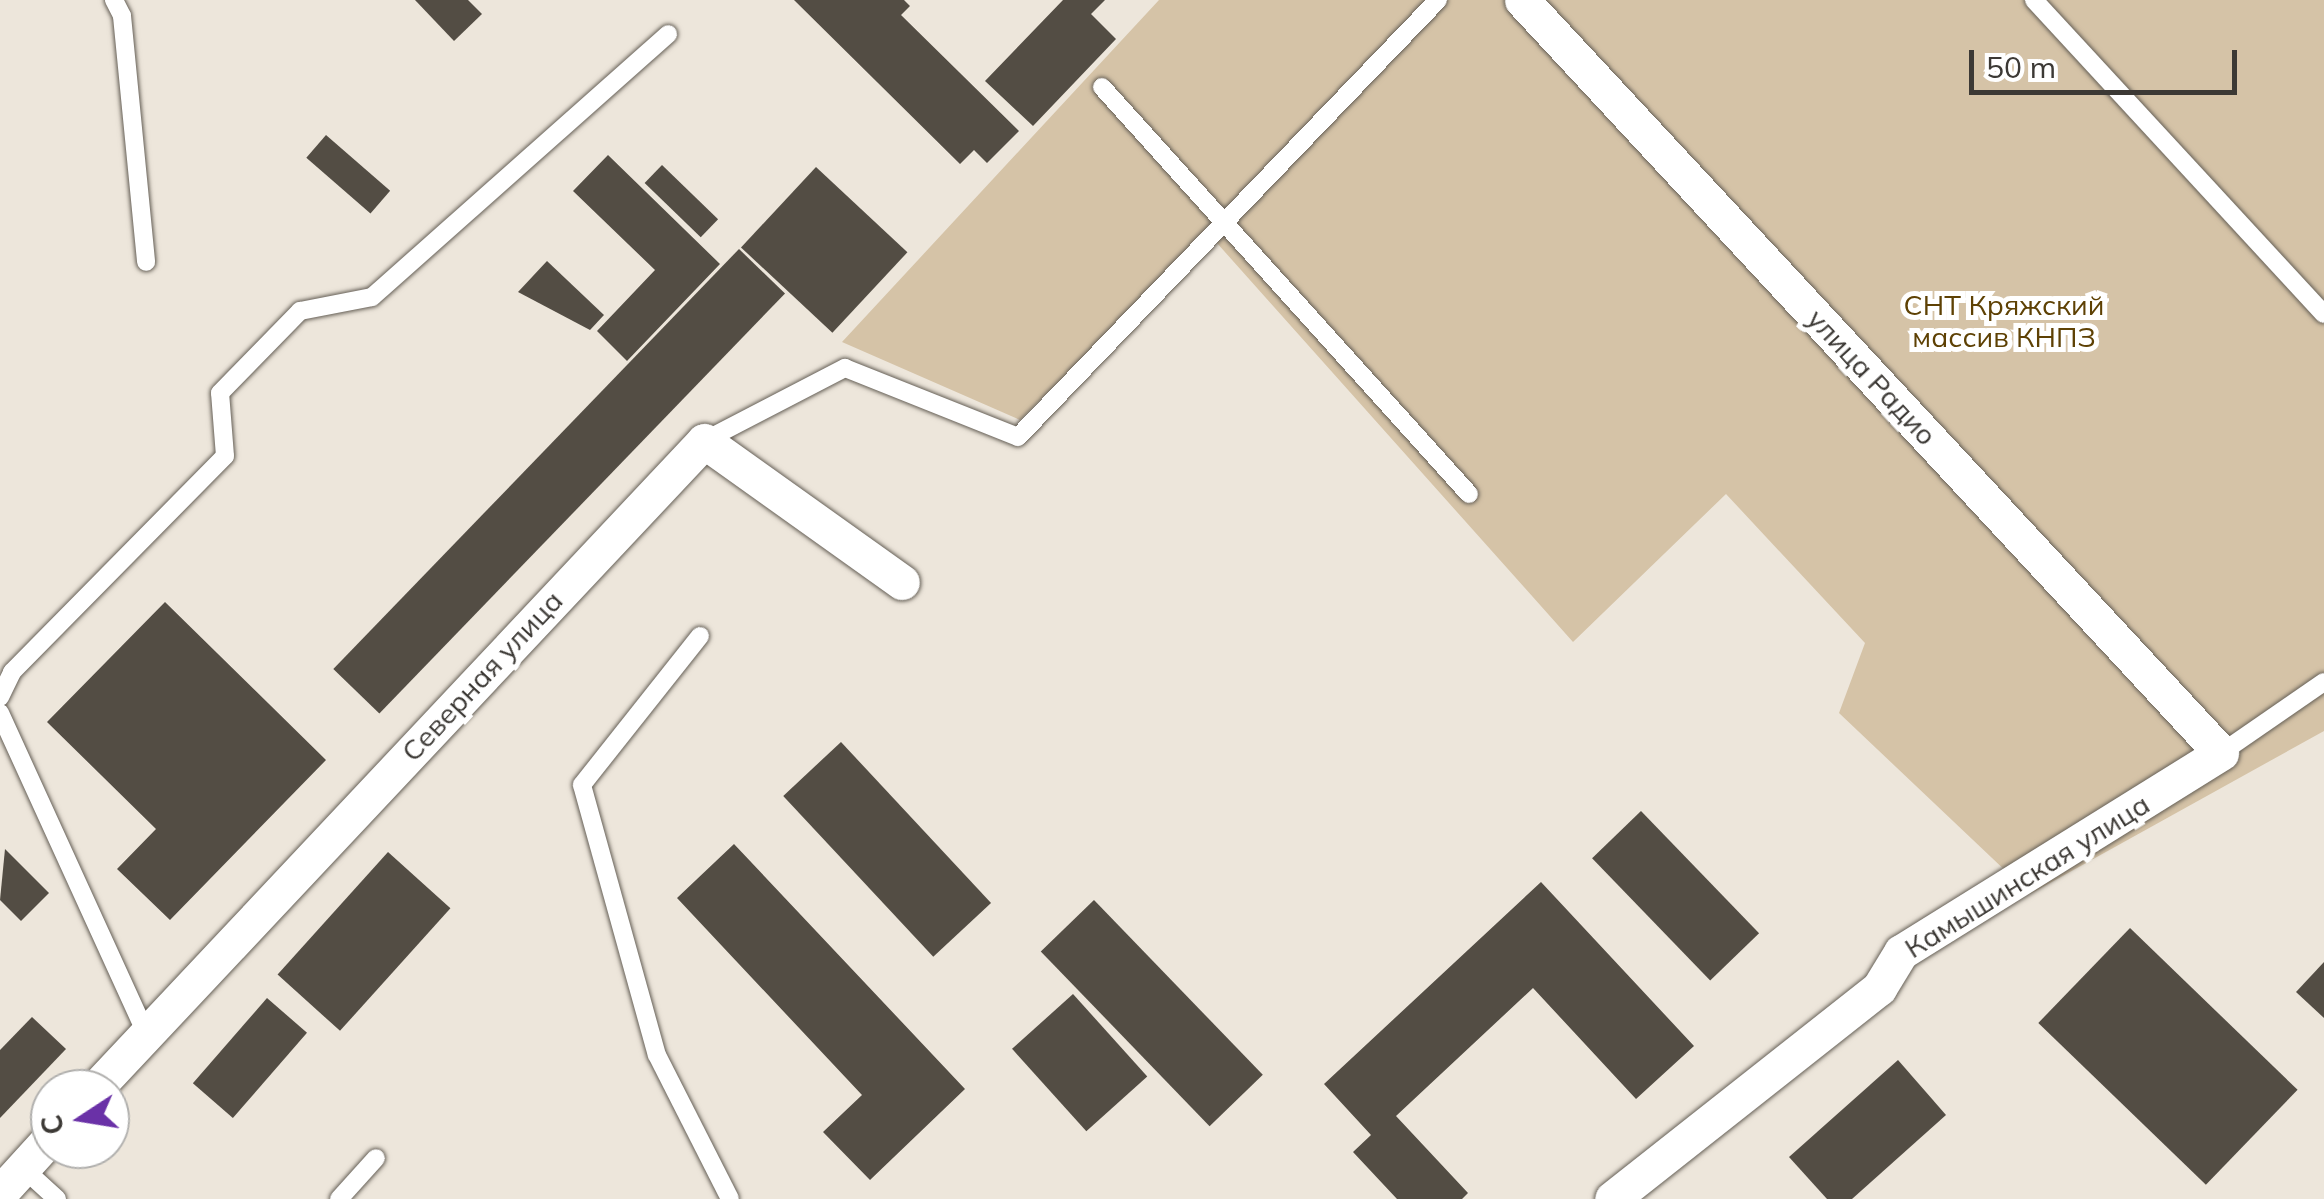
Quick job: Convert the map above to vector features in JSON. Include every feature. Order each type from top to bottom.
[{"type":"street","name":"улица Радио","points":[[1522,0],[2221,753]]},
{"type":"street","points":[[704,440],[902,582]]},
{"type":"street","name":"Северная улица","points":[[113,1069],[704,440]]},
{"type":"street","name":"Камышинская улица","points":[[1612,1199],[1879,988],[1901,952],[2221,753]]},
{"type":"street","points":[[12,1180],[30,1160]]},
{"type":"lane","points":[[114,0],[122,16],[146,262]]},
{"type":"lane","points":[[704,440],[846,368],[1018,437],[1226,228],[1438,0]]},
{"type":"lane","points":[[2034,0],[2324,314]]},
{"type":"lane","points":[[0,697],[12,672],[225,456],[220,393],[300,311],[372,296],[668,34]]},
{"type":"lane","points":[[1102,87],[1469,494]]},
{"type":"lane","points":[[700,636],[582,784],[657,1055],[730,1199]]},
{"type":"lane","points":[[2221,753],[2324,682]]},
{"type":"lane","points":[[0,713],[146,1033]]},
{"type":"lane","points":[[339,1199],[376,1158]]},
{"type":"lane","points":[[12,1180],[56,1199]]},
{"type":"green space","name":"СНТ Кряжский массив КНПЗ","points":[[1159,0],[2324,0],[2324,731],[2030,894],[1839,713],[1865,643],[1726,494],[1573,642],[1208,233],[1020,420],[842,342]]},
{"type":"building","points":[[415,0],[468,0],[482,14],[454,41]]},
{"type":"building","points":[[794,0],[904,0],[910,6],[901,15],[1019,131],[987,163],[974,150],[960,164]]},
{"type":"building","points":[[1063,0],[1105,0],[1091,14],[1116,39],[1033,126],[985,81]]},
{"type":"building","points":[[326,135],[390,191],[370,213],[306,158]]},
{"type":"building","points":[[608,155],[720,264],[627,361],[597,331],[655,270],[573,191]]},
{"type":"building","points":[[662,165],[718,219],[701,237],[645,183]]},
{"type":"building","points":[[816,167],[907,252],[832,333],[741,247]]},
{"type":"building","points":[[739,249],[785,293],[379,714],[333,669]]},
{"type":"building","points":[[547,261],[604,315],[590,330],[518,292]]},
{"type":"building","points":[[165,602],[326,760],[170,920],[117,869],[156,829],[47,722]]},
{"type":"building","points":[[841,742],[991,903],[933,957],[783,796]]},
{"type":"building","points":[[1641,811],[1759,933],[1710,981],[1592,858]]},
{"type":"building","points":[[734,844],[965,1089],[870,1180],[823,1132],[862,1095],[677,898]]},
{"type":"building","points":[[5,849],[49,893],[21,921],[0,900]]},
{"type":"building","points":[[388,852],[450,908],[340,1031],[278,975]]},
{"type":"building","points":[[1541,882],[1694,1046],[1636,1099],[1533,988],[1396,1116],[1468,1193],[1462,1199],[1397,1199],[1353,1152],[1371,1135],[1324,1084]]},
{"type":"building","points":[[1094,900],[1263,1075],[1210,1126],[1041,951]]},
{"type":"building","points":[[2130,928],[2298,1090],[2206,1185],[2038,1023]]},
{"type":"building","points":[[2324,962],[2324,1018],[2296,992]]},
{"type":"building","points":[[1073,994],[1147,1076],[1086,1131],[1012,1049]]},
{"type":"building","points":[[267,998],[307,1033],[233,1118],[193,1083]]},
{"type":"building","points":[[32,1017],[66,1049],[47,1069],[30,1069],[30,1087],[0,1118],[0,1050]]},
{"type":"building","points":[[1898,1060],[1946,1115],[1852,1199],[1827,1199],[1789,1157]]}]
